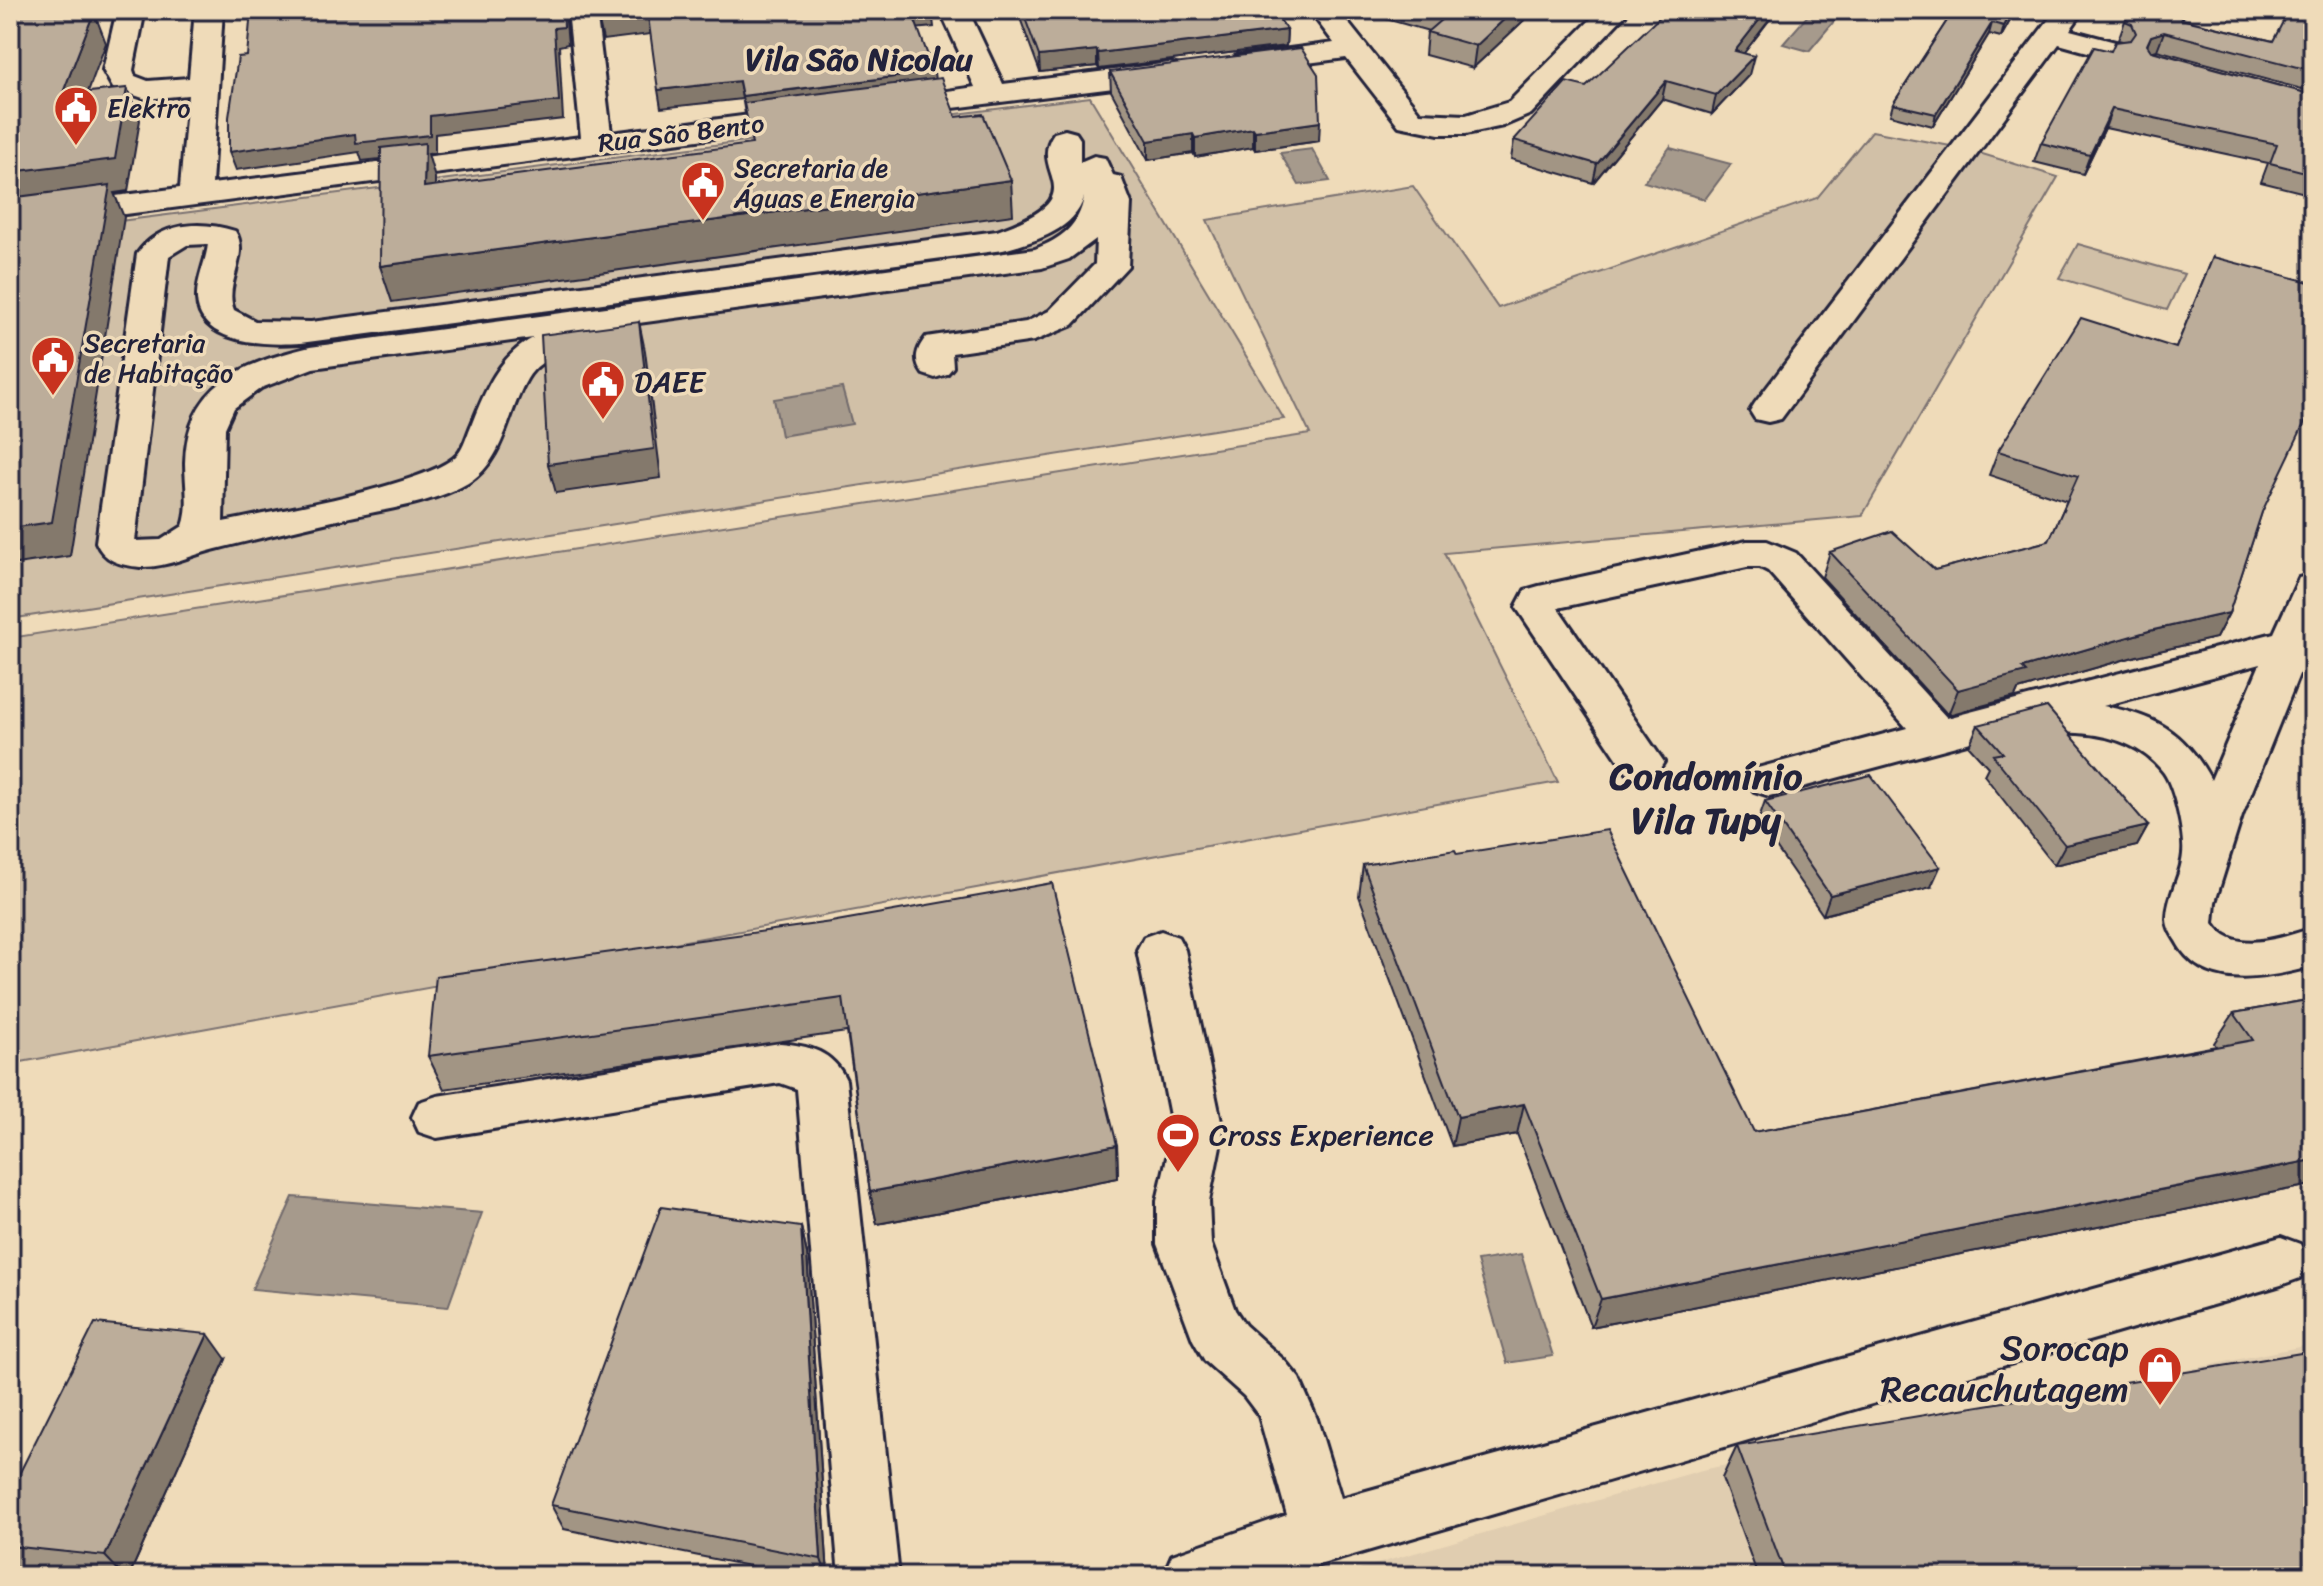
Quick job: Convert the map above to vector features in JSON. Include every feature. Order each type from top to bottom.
[{"type":"street","points":[[131,10],[118,70],[123,82],[146,90],[205,85]]},
{"type":"street","points":[[195,195],[209,10]]},
{"type":"street","points":[[582,10],[597,143]]},
{"type":"street","points":[[954,10],[993,94]]},
{"type":"street","points":[[1323,10],[1410,120],[1437,126],[1469,125],[1501,118],[1520,108],[1616,10]]},
{"type":"street","points":[[1768,411],[2061,22],[2113,50]]},
{"type":"street","points":[[866,110],[1353,49]]},
{"type":"street","points":[[619,316],[534,349],[520,361],[510,376],[474,460],[464,469],[392,496],[191,542],[164,551],[142,554],[118,549],[115,542],[153,254],[160,245],[200,234],[223,238],[225,246],[215,307],[227,321],[249,330],[311,345],[619,316],[1042,258],[1071,246],[1092,223],[1102,192],[1028,90]]},
{"type":"street","name":"Rua São Bento","points":[[10,219],[834,114]]},
{"type":"street","points":[[222,400],[311,345],[1003,240],[1042,226],[1066,206],[1072,186],[1074,154]]},
{"type":"street","points":[[935,367],[933,356],[938,344],[1044,328],[1061,318],[1107,274],[1114,257],[1115,203],[1107,176],[1074,154]]},
{"type":"street","points":[[191,542],[204,521],[207,426],[222,400],[273,351],[270,345],[249,330]]},
{"type":"street","points":[[1642,762],[1536,607],[1539,599],[1747,554],[1767,554],[1782,562],[1939,736]]},
{"type":"street","points":[[2313,587],[2205,852],[2189,913],[2197,936],[2229,959],[2263,961],[2313,947]]},
{"type":"street","points":[[1769,780],[2292,642]]},
{"type":"street","points":[[2024,714],[2108,720],[2137,729],[2163,746],[2181,763],[2198,795],[2205,852]]},
{"type":"street","points":[[1161,950],[1198,1131],[1183,1201],[1184,1244],[1212,1322],[1225,1343],[1264,1378],[1284,1408],[1322,1533]]},
{"type":"street","points":[[437,1117],[780,1063],[805,1066],[821,1080],[869,1576]]},
{"type":"street","points":[[1193,1576],[1322,1533],[2281,1261]]},
{"type":"shaded area","points":[[1809,14],[1835,20],[1809,51],[1783,44]]},
{"type":"shaded area","points":[[1090,97],[1284,419],[10,619],[10,235]]},
{"type":"shaded area","points":[[1872,131],[1966,149],[2058,177],[1862,516],[1444,553],[1558,782],[10,1064],[10,638],[1310,434],[1207,220],[1413,186],[1498,308],[1817,198]]},
{"type":"shaded area","points":[[1670,147],[1731,164],[1705,199],[1644,182]]},
{"type":"shaded area","points":[[1312,149],[1330,181],[1299,185],[1280,153]]},
{"type":"shaded area","points":[[2078,244],[2184,274],[2167,310],[2059,278]]},
{"type":"shaded area","points":[[842,388],[852,424],[781,436],[774,399]]},
{"type":"shaded area","points":[[293,1197],[482,1213],[448,1307],[252,1289]]},
{"type":"shaded area","points":[[1521,1254],[1553,1356],[1507,1363],[1477,1261]]},
{"type":"shaded area","name":"Sorocap Recauchutagem","points":[[2313,1344],[2313,1576],[1335,1576],[1702,1470]]},
{"type":"building","points":[[10,10],[60,10],[57,15],[94,12],[62,95],[127,88],[115,159],[10,172]]},
{"type":"building","points":[[251,10],[563,10],[564,27],[554,28],[559,101],[430,116],[430,135],[356,143],[355,134],[229,152],[229,117],[238,57],[247,56]]},
{"type":"building","points":[[597,10],[928,10],[912,12],[934,72],[742,96],[739,81],[658,90],[648,16],[599,22]]},
{"type":"building","points":[[1022,10],[1273,10],[1287,30],[1098,53],[1097,50],[1039,56]]},
{"type":"building","points":[[1437,10],[1514,10],[1476,46],[1427,32],[1449,13]]},
{"type":"building","points":[[1667,10],[1767,10],[1735,51],[1754,56],[1716,95],[1666,81],[1597,164],[1514,140],[1566,82],[1586,87]]},
{"type":"building","points":[[1954,10],[2013,10],[2004,26],[1992,23],[1936,114],[1893,104]]},
{"type":"building","points":[[2131,10],[2185,10],[2181,19],[2273,41],[2289,10],[2313,10],[2313,71],[2164,32],[2151,36],[2147,45],[2151,51],[2313,95],[2313,174],[2270,163],[2277,144],[2112,109],[2090,155],[2041,143],[2094,47],[2111,51],[2115,42],[2131,40],[2136,33],[2132,24],[2125,21]]},
{"type":"building","points":[[1301,48],[1318,74],[1320,122],[1255,131],[1253,128],[1195,138],[1193,134],[1148,141],[1110,72]]},
{"type":"building","points":[[941,78],[956,117],[983,114],[1011,180],[380,266],[381,148],[425,143],[424,187],[752,144],[744,103]]},
{"type":"building","name":"Secretaria de Habitação","points":[[110,185],[52,522],[10,528],[10,198]]},
{"type":"building","points":[[2213,257],[2313,283],[2313,405],[2262,512],[2229,613],[2149,631],[2022,668],[2026,672],[1958,690],[1830,552],[1892,531],[1935,570],[2049,541],[2078,476],[1998,451],[2081,318],[2176,348]]},
{"type":"building","name":"DAEE","points":[[639,322],[654,449],[548,464],[541,335]]},
{"type":"building","points":[[2047,707],[2148,826],[2065,845],[1993,755],[2003,753],[1978,725]]},
{"type":"building","points":[[1871,775],[1940,867],[1830,895],[1765,801]]},
{"type":"building","points":[[1607,830],[1754,1132],[2253,1040],[2234,1013],[2313,999],[2313,1160],[1601,1299],[1524,1104],[1458,1117],[1363,865],[1455,850],[1457,854]]},
{"type":"building","points":[[1052,883],[1117,1145],[870,1192],[843,998],[428,1056],[436,976],[831,922]]},
{"type":"building","points":[[661,1207],[801,1227],[821,1559],[551,1505]]},
{"type":"building","points":[[95,1323],[208,1334],[105,1556],[10,1546],[10,1492]]},
{"type":"building","name":"Sorocap Recauchutagem","points":[[2313,1351],[2313,1576],[1786,1576],[1737,1446]]},
{"type":"place","name":"Elektro","points":[[76,147]]},
{"type":"place","name":"Secretaria de Águas e Energia","points":[[703,222]]},
{"type":"place","name":"Secretaria de Habitação","points":[[53,397]]},
{"type":"place","name":"DAEE","points":[[603,421]]},
{"type":"place","name":"Cross Experience","points":[[1178,1174]]},
{"type":"place","name":"Sorocap Recauchutagem","points":[[2160,1407]]},
{"type":"district","name":"Vila São Nicolau","points":[[859,59]]},
{"type":"district","name":"Condomínio Vila Tupy","points":[[1706,798]]}]
